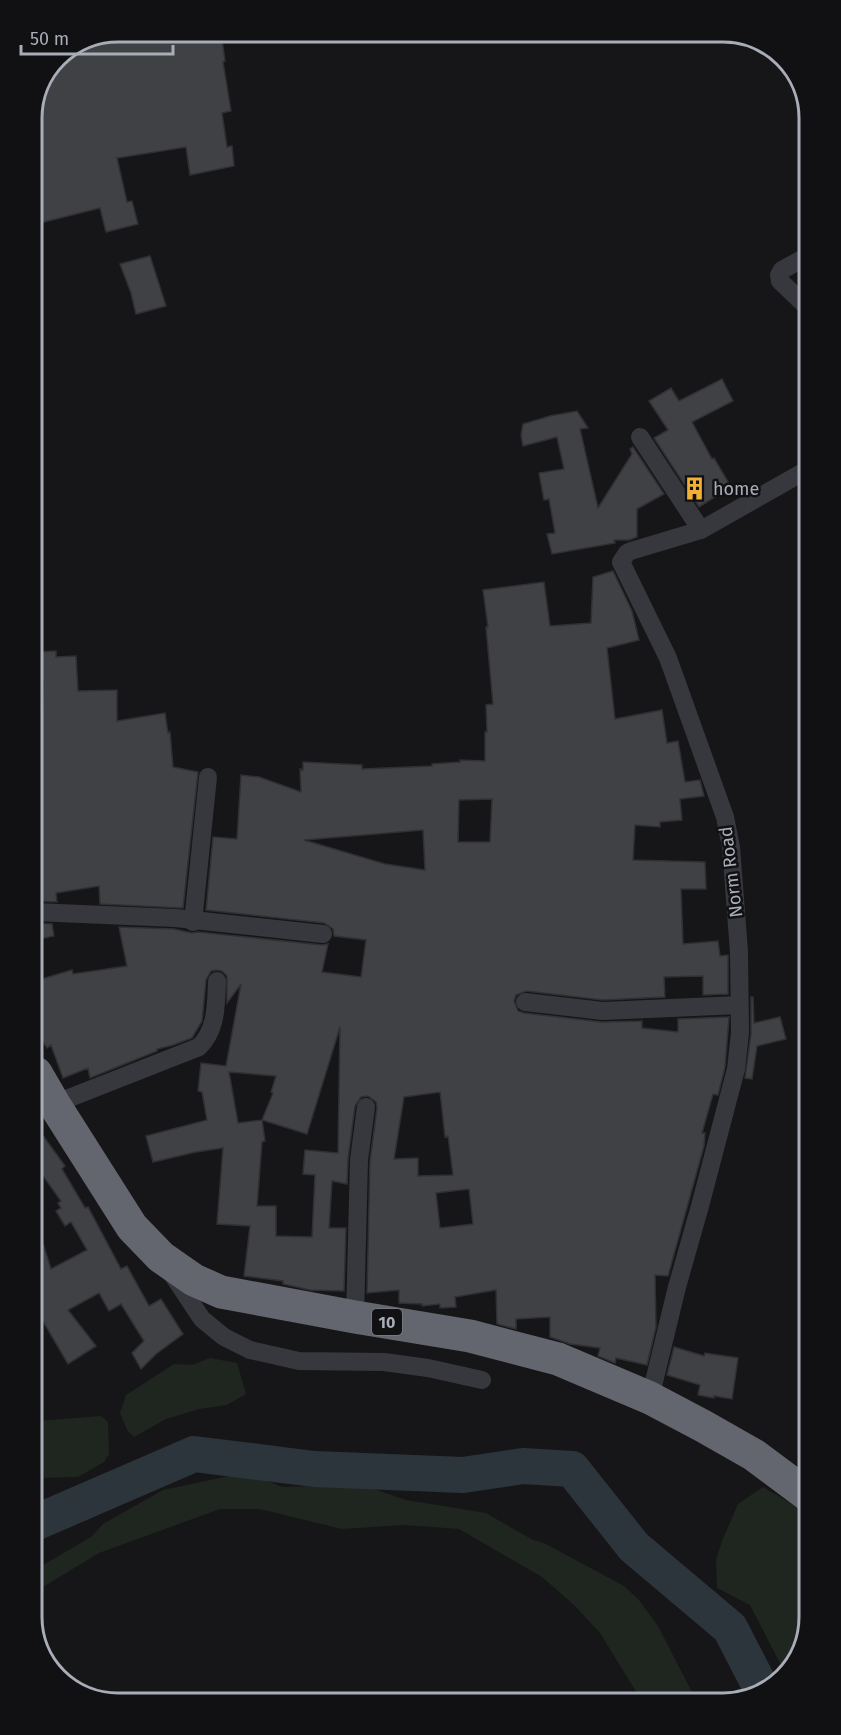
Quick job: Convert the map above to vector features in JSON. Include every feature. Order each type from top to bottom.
[{"type":"highway","name":"10","points":[[42,1083],[132,1227],[161,1257],[194,1280],[221,1292],[470,1336],[558,1359],[650,1398],[754,1455],[799,1489]]},
{"type":"street","points":[[799,261],[782,270],[779,275],[780,280],[799,299]]},
{"type":"street","points":[[640,437],[700,530]]},
{"type":"street","name":"Norm Road","points":[[650,1398],[739,1052],[737,929],[731,847],[725,817],[668,658],[621,562],[627,553],[700,530],[799,474]]},
{"type":"street","points":[[193,922],[208,777]]},
{"type":"street","points":[[42,912],[175,918],[193,922],[323,934]]},
{"type":"street","points":[[54,1104],[198,1047],[207,1038],[212,1028],[217,981]]},
{"type":"street","points":[[525,1002],[603,1011],[739,1005]]},
{"type":"street","points":[[356,1317],[359,1160],[366,1107]]},
{"type":"street","points":[[161,1257],[202,1319],[224,1337],[250,1350],[299,1361],[384,1362],[428,1368],[482,1380]]},
{"type":"shaded area","points":[[210,1358],[237,1363],[246,1394],[227,1405],[199,1409],[166,1419],[134,1437],[127,1430],[120,1413],[126,1395],[174,1364],[192,1365]]},
{"type":"shaded area","points":[[101,1416],[108,1422],[109,1454],[104,1462],[78,1477],[42,1478],[42,1421]]},
{"type":"shaded area","points":[[234,1475],[263,1479],[282,1487],[353,1485],[371,1488],[406,1500],[486,1513],[533,1540],[544,1543],[624,1586],[639,1600],[658,1626],[692,1693],[637,1693],[600,1633],[574,1605],[542,1577],[459,1529],[403,1525],[342,1529],[260,1509],[220,1509],[99,1553],[42,1588],[42,1566],[91,1537],[103,1524],[163,1490]]},
{"type":"shaded area","points":[[763,1487],[799,1508],[798,1632],[791,1651],[781,1665],[750,1605],[717,1588],[716,1560],[738,1504]]},
{"type":"building","points":[[222,42],[225,61],[223,62],[231,111],[222,113],[227,147],[232,146],[234,166],[190,175],[186,147],[117,158],[127,202],[132,201],[138,224],[106,232],[100,208],[42,222],[42,113],[50,84],[58,72],[80,52],[108,43]]},
{"type":"building","points":[[150,256],[166,306],[136,314],[120,264]]},
{"type":"building","points":[[722,379],[733,401],[692,422],[712,459],[714,458],[731,487],[699,507],[654,438],[668,430],[649,401],[671,388],[679,401]]},
{"type":"building","points":[[577,411],[588,428],[580,429],[598,508],[632,454],[630,449],[633,447],[664,494],[637,509],[637,537],[552,554],[547,534],[555,533],[549,499],[544,500],[539,473],[564,469],[557,437],[523,446],[521,435],[523,424]]},
{"type":"building","points":[[613,571],[632,611],[639,640],[607,648],[615,719],[662,710],[667,743],[678,741],[685,782],[700,780],[704,796],[680,799],[682,820],[660,822],[660,827],[635,825],[633,860],[705,862],[706,889],[681,889],[683,944],[718,941],[720,956],[728,955],[728,994],[703,995],[703,976],[664,977],[665,997],[603,1000],[526,991],[516,995],[514,1001],[518,1011],[524,1013],[602,1022],[642,1021],[642,1028],[678,1032],[678,1019],[729,1017],[725,1067],[718,1095],[713,1094],[702,1133],[705,1133],[704,1146],[668,1276],[655,1275],[656,1327],[647,1365],[616,1358],[615,1363],[598,1356],[600,1348],[570,1344],[550,1337],[550,1317],[516,1319],[516,1329],[497,1324],[496,1290],[455,1297],[456,1307],[440,1308],[440,1304],[422,1306],[422,1304],[399,1303],[399,1290],[367,1293],[370,1161],[377,1108],[376,1102],[368,1096],[361,1097],[355,1106],[347,1184],[332,1181],[329,1228],[346,1228],[344,1291],[310,1290],[283,1284],[283,1281],[244,1276],[250,1226],[217,1224],[223,1148],[153,1162],[146,1136],[207,1120],[202,1092],[198,1091],[201,1063],[226,1066],[241,984],[227,1003],[227,976],[222,971],[211,971],[206,980],[202,1021],[192,1038],[157,1049],[157,1051],[90,1078],[88,1068],[63,1078],[51,1045],[47,1048],[42,1040],[42,979],[72,970],[73,974],[127,966],[119,927],[174,929],[192,933],[328,944],[322,972],[361,977],[366,940],[334,936],[333,929],[324,923],[206,910],[213,837],[237,839],[241,775],[259,777],[301,792],[300,769],[303,770],[303,762],[362,765],[362,769],[432,766],[432,764],[460,762],[460,760],[485,761],[486,705],[493,704],[483,590],[544,582],[550,626],[591,623],[593,577]],"holes":[[[492,799],[490,842],[458,842],[459,800]],[[423,830],[425,870],[385,864],[304,840]],[[340,1027],[338,1153],[305,1150],[303,1174],[315,1175],[312,1237],[276,1236],[276,1206],[257,1206],[262,1142],[265,1141],[262,1120],[307,1134]],[[229,1072],[276,1076],[271,1092],[273,1093],[262,1120],[238,1123]],[[440,1092],[445,1137],[448,1136],[453,1175],[418,1176],[418,1158],[394,1159],[404,1097]],[[469,1189],[473,1224],[440,1228],[436,1193]]]},
{"type":"building","points":[[56,651],[56,657],[76,656],[78,691],[117,690],[117,721],[165,713],[168,733],[170,732],[173,767],[198,772],[183,908],[100,904],[99,886],[56,893],[57,902],[42,901],[42,652]]},
{"type":"building","points":[[42,923],[52,924],[54,936],[42,939]]},
{"type":"building","points":[[751,997],[753,997],[754,1023],[780,1017],[786,1039],[757,1046],[752,1079],[745,1078],[751,1034]]},
{"type":"building","points":[[42,1134],[65,1166],[62,1169],[85,1208],[88,1207],[121,1269],[127,1266],[149,1306],[161,1299],[183,1334],[156,1354],[141,1369],[132,1353],[144,1341],[121,1304],[109,1311],[99,1293],[68,1310],[96,1346],[68,1364],[42,1320],[42,1240],[51,1269],[87,1250],[71,1222],[65,1226],[56,1211],[61,1208],[58,1203],[61,1201],[42,1174]]},
{"type":"building","points":[[674,1347],[704,1356],[705,1353],[738,1358],[732,1399],[698,1395],[700,1385],[667,1375]]},
{"type":"waterway","points":[[42,1520],[194,1454],[314,1469],[463,1475],[523,1466],[572,1469],[634,1547],[730,1628],[759,1684]]},
{"type":"place","name":"home","points":[[695,489]]}]
